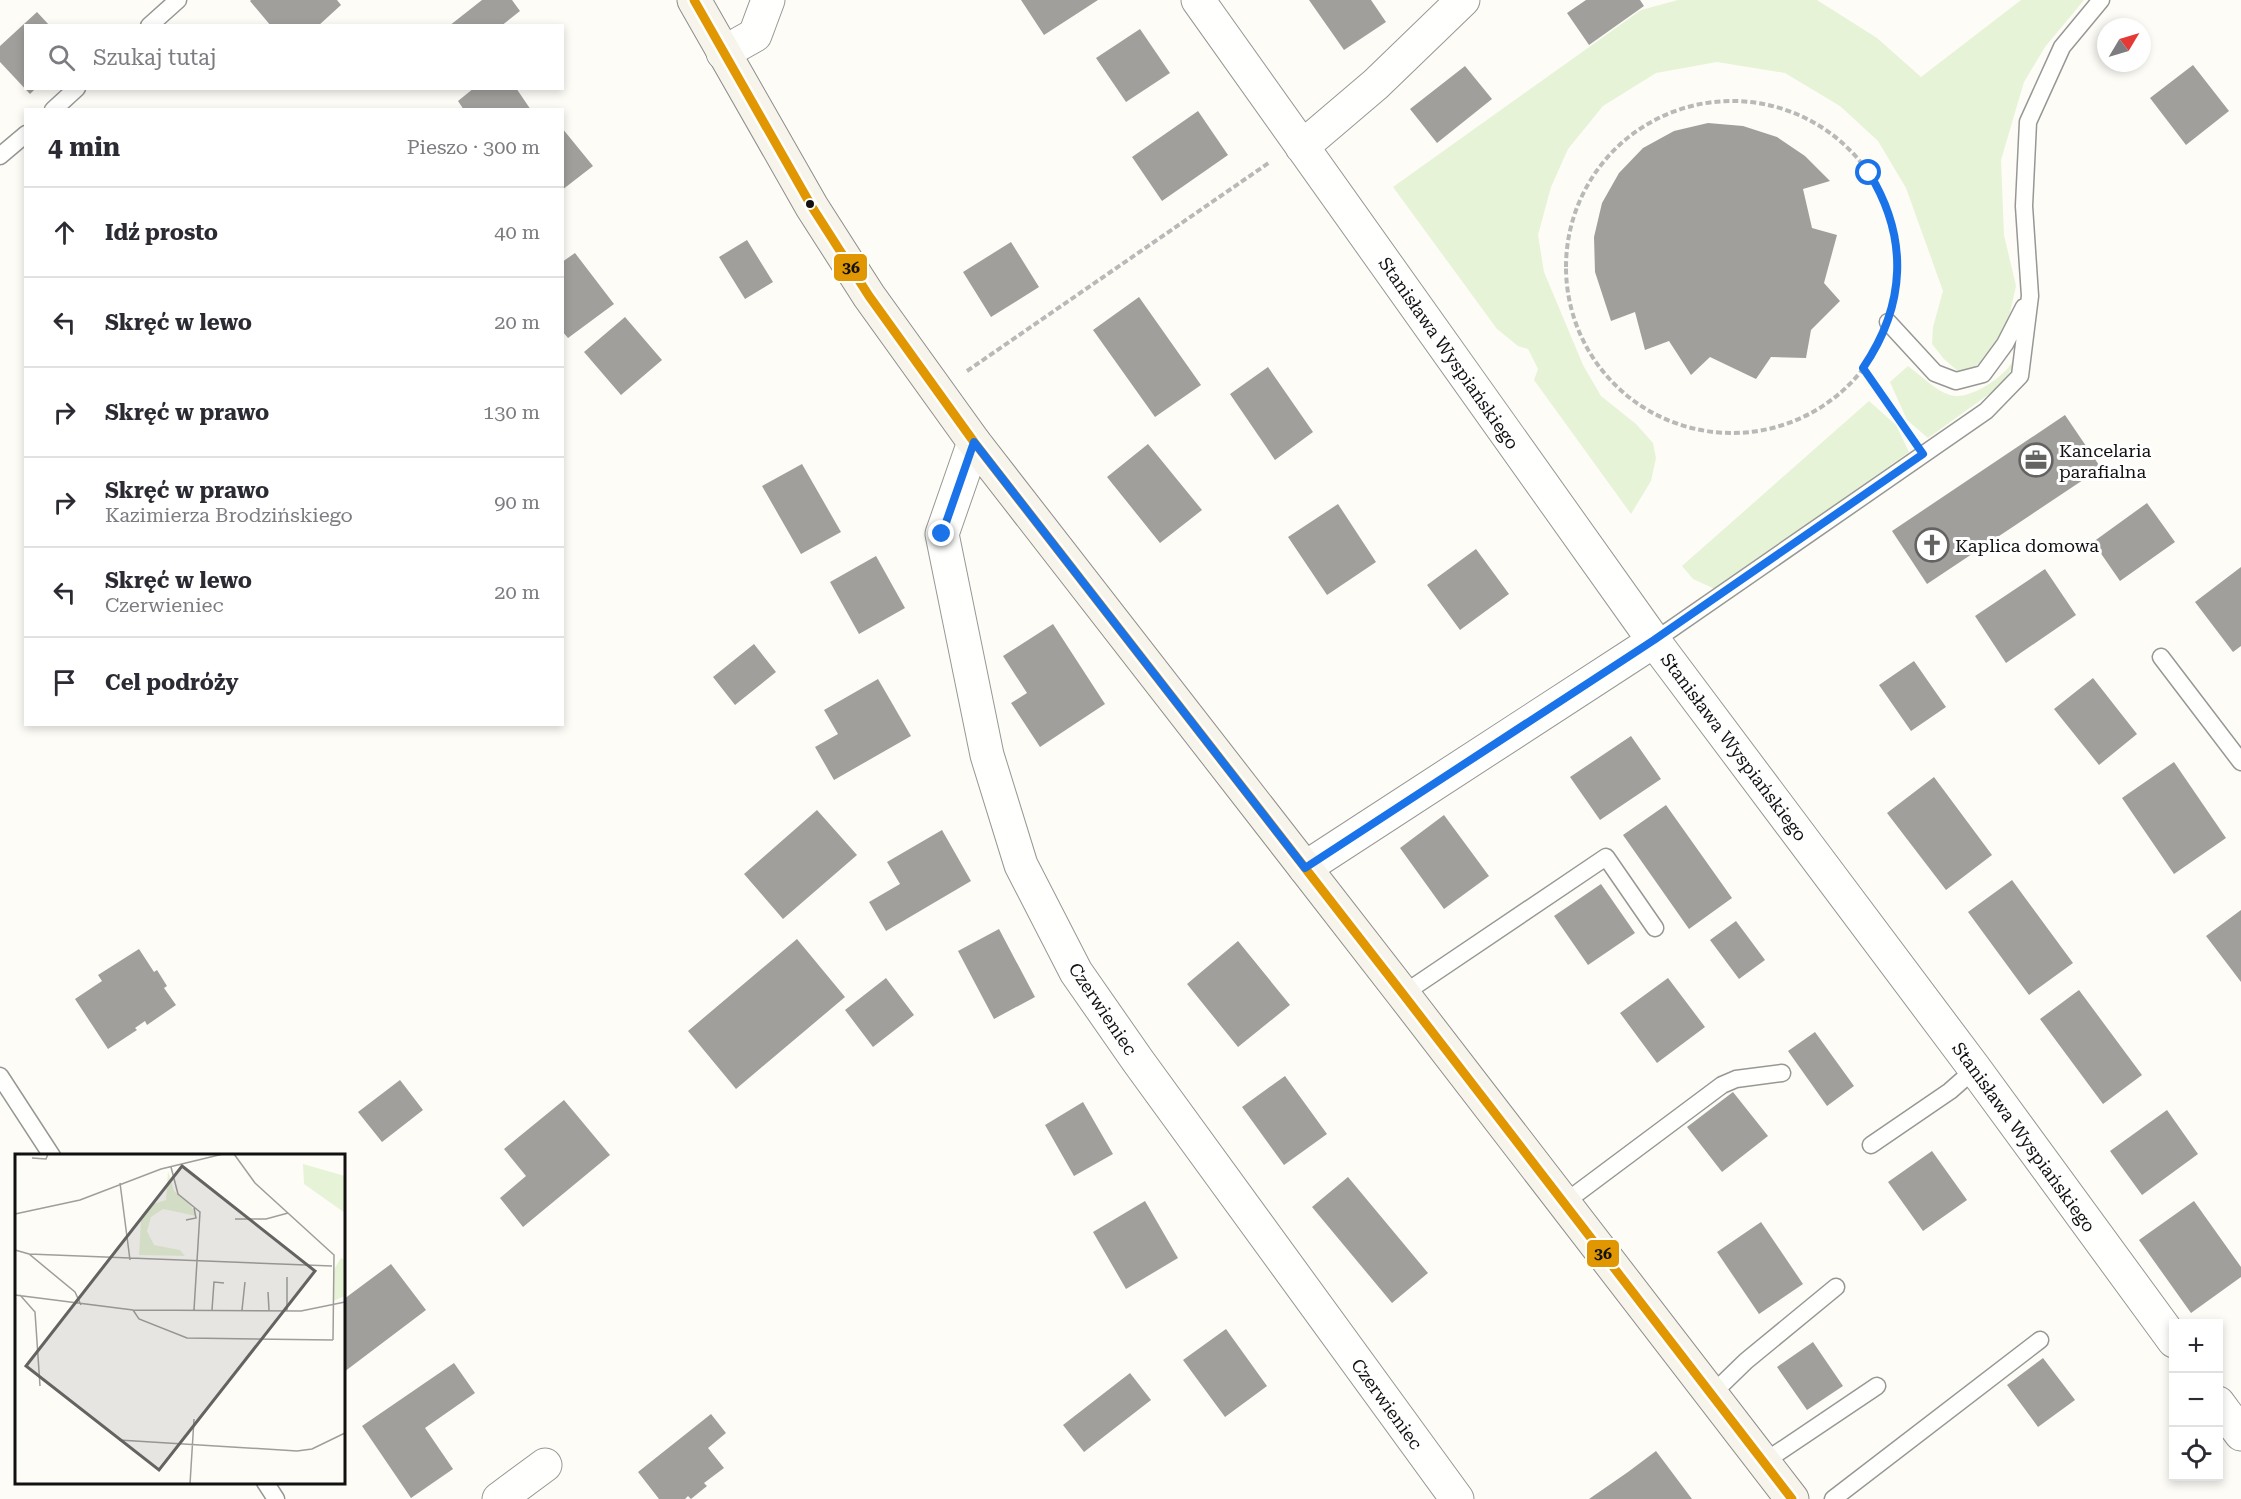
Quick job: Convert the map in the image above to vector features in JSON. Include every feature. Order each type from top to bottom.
[{"type":"main road","points":[[694,0],[812,207],[850,267],[974,442],[1792,1499]]},
{"type":"street","points":[[723,53],[754,35],[768,0]]},
{"type":"street","name":"Stanisława Wyspiańskiego","points":[[1198,0],[1654,640],[1975,1069],[2169,1334]]},
{"type":"street","points":[[1302,147],[1377,84],[1462,0]]},
{"type":"street","name":"Czerwieniec","points":[[974,442],[942,534],[987,755],[1021,865],[1082,981],[1457,1499]]},
{"type":"street","points":[[1305,868],[1654,640]]},
{"type":"street","points":[[2223,1410],[2241,1434]]},
{"type":"street","points":[[499,1499],[545,1465]]},
{"type":"lane","points":[[151,24],[178,0]]},
{"type":"lane","points":[[1654,640],[1986,411],[2020,376],[2030,296],[2024,206],[2028,122],[2062,47],[2101,0]]},
{"type":"lane","points":[[55,108],[75,90]]},
{"type":"lane","points":[[0,156],[24,136]]},
{"type":"lane","points":[[1888,322],[1935,373],[1956,381],[1983,374],[2005,344],[2030,296]]},
{"type":"lane","points":[[2161,657],[2241,762]]},
{"type":"lane","points":[[1403,994],[1606,857],[1655,928]]},
{"type":"lane","points":[[1871,1144],[1950,1091],[1975,1069]]},
{"type":"lane","points":[[1564,1203],[1722,1085],[1736,1078],[1782,1073]]},
{"type":"lane","points":[[0,1076],[51,1154]]},
{"type":"lane","points":[[1712,1394],[1746,1361],[1836,1287]]},
{"type":"lane","points":[[1833,1499],[2040,1340]]},
{"type":"lane","points":[[1764,1462],[1877,1386]]},
{"type":"lane","points":[[266,1484],[276,1499]]},
{"type":"path","points":[[1710,101],[1746,101],[1784,109],[1807,118],[1823,128],[1855,155],[1878,189],[1895,235],[1898,267],[1896,292],[1888,322],[1877,348],[1863,368],[1850,384],[1819,408],[1779,426],[1758,431],[1716,432],[1697,429],[1655,415],[1638,404],[1610,380],[1596,363],[1583,343],[1569,303],[1566,279],[1571,220],[1588,182],[1601,163],[1629,136],[1646,124],[1684,107],[1710,101]]},
{"type":"path","points":[[967,371],[1279,156],[1302,147]]},
{"type":"path","points":[[1863,368],[1923,454]]},
{"type":"green space","points":[[1678,0],[1817,0],[1877,38],[1921,77],[2021,0],[2084,0],[2045,47],[2024,82],[2001,160],[2004,235],[2016,286],[2010,313],[1998,346],[1974,368],[1960,373],[1932,344],[1933,327],[1943,291],[1906,188],[1878,141],[1840,106],[1785,73],[1717,62],[1656,73],[1603,106],[1568,149],[1551,187],[1538,235],[1544,272],[1583,365],[1601,396],[1636,424],[1653,443],[1656,458],[1651,481],[1631,514],[1534,380],[1538,369],[1528,349],[1518,346],[1497,329],[1393,187],[1641,10]]},
{"type":"green space","points":[[2016,346],[2017,362],[1999,387],[1928,438],[1907,420],[1890,382],[1908,366],[1944,393],[1957,396],[1966,395],[2000,376],[2011,364]]},
{"type":"green space","points":[[1869,401],[1896,425],[1909,452],[1715,589],[1693,579],[1682,566]]},
{"type":"building","points":[[337,0],[341,5],[320,24],[269,24],[250,1]]},
{"type":"building","points":[[482,0],[512,0],[520,11],[504,24],[452,24]]},
{"type":"building","points":[[1021,0],[1098,0],[1044,35]]},
{"type":"building","points":[[1309,0],[1371,0],[1386,22],[1344,50]]},
{"type":"building","points":[[1586,0],[1640,0],[1644,6],[1589,45],[1567,13]]},
{"type":"building","points":[[37,12],[48,24],[24,24],[24,88],[0,62],[0,46]]},
{"type":"building","points":[[1140,29],[1170,73],[1126,102],[1096,58]]},
{"type":"building","points":[[2193,65],[2229,111],[2186,145],[2150,98]]},
{"type":"building","points":[[1465,66],[1492,99],[1437,143],[1410,109]]},
{"type":"building","points":[[472,90],[517,90],[530,108],[463,108],[458,101]]},
{"type":"building","points":[[1198,111],[1228,155],[1162,201],[1132,157]]},
{"type":"building","points":[[1708,123],[1743,126],[1777,137],[1805,156],[1830,181],[1803,189],[1812,228],[1837,235],[1824,283],[1840,301],[1811,330],[1806,358],[1771,357],[1756,379],[1710,357],[1691,375],[1669,341],[1645,350],[1635,312],[1611,321],[1595,272],[1594,237],[1602,203],[1619,173],[1643,148],[1674,131]]},
{"type":"building","points":[[564,130],[593,166],[564,188]]},
{"type":"building","points":[[747,240],[773,282],[745,299],[719,257]]},
{"type":"building","points":[[1011,242],[1039,287],[991,317],[963,272]]},
{"type":"building","points":[[575,253],[614,304],[568,338],[564,333],[564,261]]},
{"type":"building","points":[[1139,297],[1201,385],[1155,417],[1093,330]]},
{"type":"building","points":[[625,317],[662,360],[621,395],[584,352]]},
{"type":"building","points":[[1268,367],[1313,432],[1275,460],[1230,394]]},
{"type":"building","points":[[2065,415],[2101,468],[1927,584],[1892,531]]},
{"type":"building","points":[[1148,444],[1202,510],[1160,543],[1107,477]]},
{"type":"building","points":[[802,464],[841,532],[801,554],[762,486]]},
{"type":"building","points":[[2147,503],[2175,542],[2120,581],[2093,542]]},
{"type":"building","points":[[1338,504],[1376,562],[1327,595],[1288,537]]},
{"type":"building","points":[[1476,549],[1509,594],[1460,630],[1427,585]]},
{"type":"building","points":[[876,556],[905,608],[859,634],[830,582]]},
{"type":"building","points":[[2241,567],[2241,646],[2233,652],[2195,602]]},
{"type":"building","points":[[2045,569],[2076,615],[2006,663],[1975,616]]},
{"type":"building","points":[[1053,624],[1105,704],[1040,747],[1011,703],[1027,693],[1003,656]]},
{"type":"building","points":[[754,644],[776,672],[735,705],[713,677]]},
{"type":"building","points":[[1914,661],[1946,707],[1911,731],[1879,685]]},
{"type":"building","points":[[2093,678],[2137,734],[2099,765],[2054,709]]},
{"type":"building","points":[[878,679],[911,736],[834,780],[815,747],[838,734],[824,710]]},
{"type":"building","points":[[1631,736],[1661,779],[1600,820],[1570,777]]},
{"type":"building","points":[[2174,762],[2226,838],[2174,874],[2122,798]]},
{"type":"building","points":[[1934,777],[1992,855],[1946,890],[1887,813]]},
{"type":"building","points":[[1666,805],[1732,898],[1689,929],[1623,835]]},
{"type":"building","points":[[817,810],[857,855],[783,919],[744,874]]},
{"type":"building","points":[[1444,815],[1489,876],[1444,909],[1400,848]]},
{"type":"building","points":[[942,830],[971,881],[886,931],[869,902],[900,884],[887,862]]},
{"type":"building","points":[[2012,880],[2073,963],[2029,995],[1968,912]]},
{"type":"building","points":[[1601,884],[1635,933],[1588,965],[1554,916]]},
{"type":"building","points":[[2241,910],[2241,982],[2206,936]]},
{"type":"building","points":[[1736,921],[1765,960],[1739,979],[1710,940]]},
{"type":"building","points":[[999,929],[1035,997],[994,1019],[958,951]]},
{"type":"building","points":[[797,939],[845,997],[736,1089],[688,1031]]},
{"type":"building","points":[[1238,941],[1290,1005],[1238,1047],[1187,984]]},
{"type":"building","points":[[139,949],[154,972],[157,970],[167,986],[164,988],[176,1005],[147,1025],[145,1021],[135,1028],[137,1030],[108,1049],[75,999],[102,981],[98,975]]},
{"type":"building","points":[[886,978],[914,1015],[873,1047],[845,1010]]},
{"type":"building","points":[[1668,978],[1705,1027],[1657,1063],[1620,1013]]},
{"type":"building","points":[[2079,990],[2142,1075],[2103,1104],[2040,1019]]},
{"type":"building","points":[[1815,1032],[1854,1086],[1827,1106],[1788,1051]]},
{"type":"building","points":[[1285,1076],[1327,1134],[1284,1165],[1242,1107]]},
{"type":"building","points":[[400,1080],[423,1110],[382,1142],[358,1112]]},
{"type":"building","points":[[1733,1092],[1768,1136],[1722,1172],[1687,1127]]},
{"type":"building","points":[[564,1100],[610,1155],[523,1227],[500,1198],[526,1176],[504,1149]]},
{"type":"building","points":[[1083,1102],[1113,1154],[1074,1176],[1045,1125]]},
{"type":"building","points":[[2167,1110],[2198,1154],[2142,1195],[2110,1151]]},
{"type":"building","points":[[1932,1151],[1967,1200],[1923,1231],[1888,1182]]},
{"type":"building","points":[[1348,1177],[1428,1273],[1392,1303],[1312,1207]]},
{"type":"building","points":[[1145,1201],[1178,1258],[1126,1289],[1093,1232]]},
{"type":"building","points":[[2194,1201],[2241,1267],[2241,1277],[2191,1313],[2139,1240]]},
{"type":"building","points":[[1761,1222],[1803,1284],[1759,1314],[1717,1252]]},
{"type":"building","points":[[391,1264],[426,1310],[345,1371],[345,1298]]},
{"type":"building","points":[[1226,1329],[1267,1386],[1225,1417],[1183,1360]]},
{"type":"building","points":[[1813,1342],[1843,1386],[1807,1410],[1777,1367]]},
{"type":"building","points":[[2043,1358],[2075,1400],[2038,1427],[2007,1385]]},
{"type":"building","points":[[454,1363],[475,1393],[425,1428],[453,1469],[411,1498],[362,1426]]},
{"type":"building","points":[[1130,1373],[1151,1400],[1084,1452],[1063,1425]]},
{"type":"building","points":[[711,1414],[726,1433],[708,1448],[724,1468],[704,1483],[707,1486],[691,1499],[688,1496],[685,1499],[659,1499],[638,1472]]},
{"type":"building","points":[[1656,1451],[1692,1499],[1589,1499],[1628,1472]]},
{"type":"transit line","name":"36","points":[[694,0],[812,207],[869,296],[974,442],[1792,1499]]},
{"type":"place","name":"Kancelaria parafialna","points":[[2036,460]]},
{"type":"place","name":"Kaplica domowa","points":[[1932,545]]},
{"type":"route","points":[[942,534],[974,442],[1305,868],[1654,640],[1923,454],[1863,368],[1877,348],[1892,311],[1898,267],[1891,220],[1869,173]]}]
